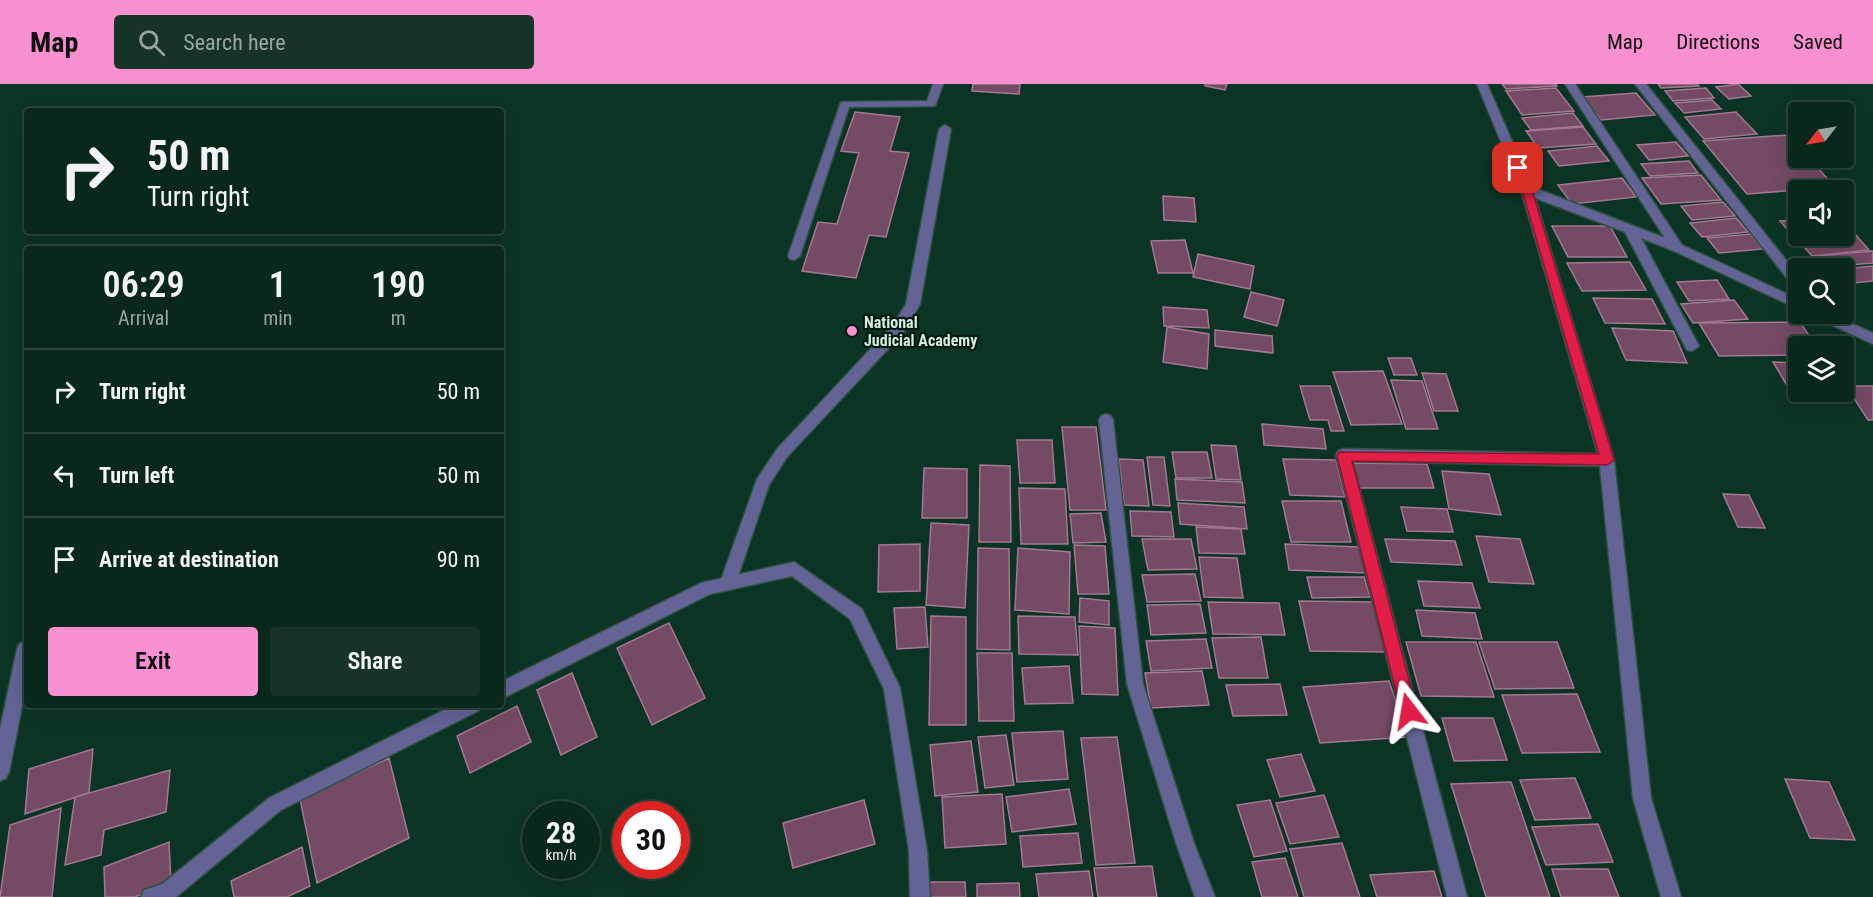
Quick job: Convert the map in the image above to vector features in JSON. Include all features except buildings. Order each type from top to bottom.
[{"type":"street","points":[[794,256],[845,104],[931,104],[938,84]]},
{"type":"street","points":[[1482,84],[1527,190],[1607,460],[1642,798],[1671,897]]},
{"type":"street","points":[[1570,84],[1678,248]]},
{"type":"street","points":[[1640,84],[1788,270]]},
{"type":"street","points":[[728,583],[762,483],[782,453],[898,328],[913,304],[945,129]]},
{"type":"street","points":[[1527,190],[1678,248],[1788,299]]},
{"type":"street","points":[[1630,230],[1692,346]]},
{"type":"street","points":[[1842,324],[1873,339]]},
{"type":"street","points":[[1106,420],[1135,684],[1204,897]]},
{"type":"street","points":[[1457,897],[1343,456],[1607,460]]},
{"type":"street","points":[[504,690],[707,588],[794,569],[856,614],[892,688],[918,851],[920,897]]},
{"type":"street","points":[[0,772],[24,654]]},
{"type":"street","points":[[151,897],[168,891],[275,804],[466,708]]},
{"type":"place","name":"National Judicial Academy","points":[[852,331]]},
{"type":"route","points":[[1409,711],[1343,456],[1607,460],[1527,190],[1518,168]]}]
